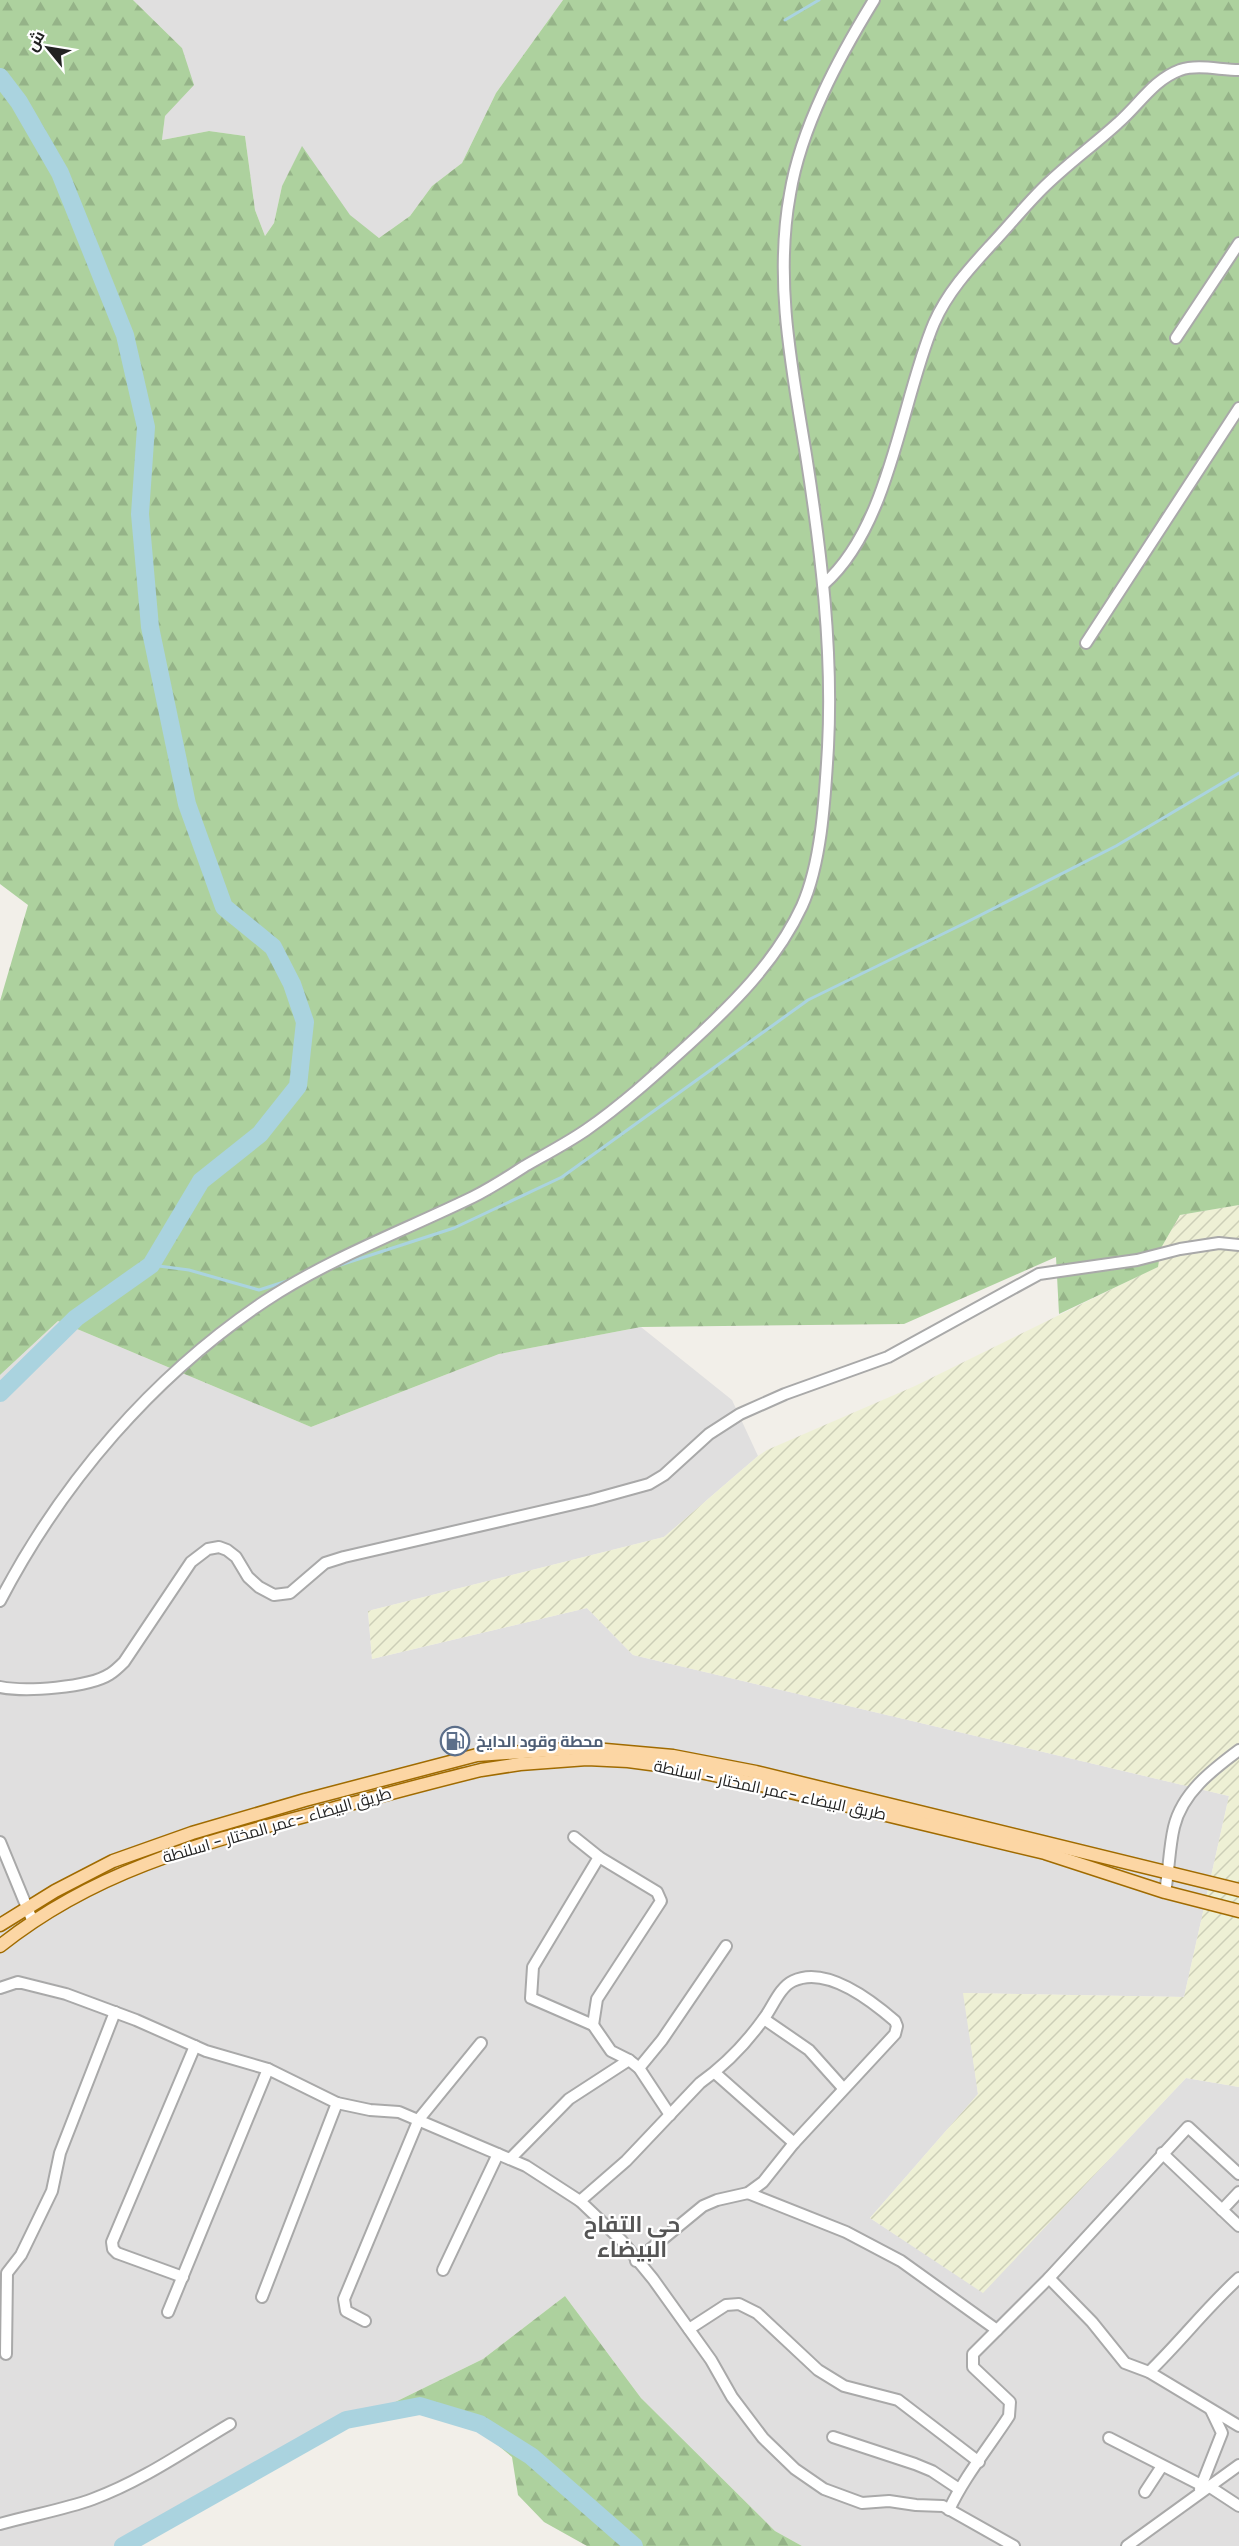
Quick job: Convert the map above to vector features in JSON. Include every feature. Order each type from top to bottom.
[{"type":"main road","name":"طريق البيضاء -عمر المختار - اسلنطة","points":[[0,1925],[55,1891],[130,1854],[192,1833],[304,1800],[477,1755],[583,1748],[673,1756],[756,1772],[1239,1890]]},
{"type":"main road","name":"طريق البيضاء -عمر المختار - اسلنطة","points":[[0,1946],[89,1887],[131,1868],[203,1844],[481,1770],[520,1764],[587,1759],[628,1761],[681,1768],[757,1784],[1045,1853],[1165,1892],[1239,1911]]},
{"type":"street","points":[[0,1601],[42,1530],[85,1470],[128,1416],[188,1360],[263,1303],[317,1270],[478,1195],[587,1130],[659,1072],[726,1011],[753,982],[780,945],[803,903],[817,853],[827,763],[830,706],[824,584],[806,452],[794,394],[784,294],[784,249],[788,206],[798,159],[812,117],[858,26],[874,0]]},
{"type":"street","points":[[824,584],[841,570],[871,515],[896,448],[935,320],[966,272],[1043,188],[1121,121],[1148,91],[1181,70],[1199,68],[1239,70]]},
{"type":"street","points":[[1176,338],[1239,243]]},
{"type":"street","points":[[1086,643],[1239,408]]},
{"type":"street","points":[[0,1687],[20,1691],[93,1681],[109,1675],[124,1662],[191,1562],[208,1549],[219,1547],[227,1550],[236,1557],[248,1577],[258,1587],[274,1595],[290,1593],[325,1563],[344,1557],[591,1500],[649,1484],[664,1475],[709,1434],[740,1414],[785,1394],[888,1357],[934,1334],[1039,1274],[1127,1262],[1180,1249],[1219,1243],[1239,1245]]},
{"type":"street","points":[[1165,1892],[1173,1827],[1180,1809],[1196,1785],[1239,1750]]},
{"type":"street","points":[[574,1837],[599,1857],[657,1892],[661,1901],[597,1999],[593,2025]]},
{"type":"street","points":[[0,1842],[33,1922]]},
{"type":"street","points":[[599,1857],[533,1967],[531,1998],[593,2025],[611,2051],[639,2068],[670,2115]]},
{"type":"street","points":[[639,2068],[662,2040],[726,1946]]},
{"type":"street","points":[[580,2201],[626,2161],[700,2083],[715,2073],[764,2019],[787,1985],[794,1980],[811,1977],[834,1980],[861,1995],[895,2021],[897,2026],[895,2034],[843,2088],[763,2182],[748,2193],[717,2200],[703,2206],[636,2261]]},
{"type":"street","points":[[0,1988],[18,1982],[30,1983],[115,2012],[195,2046],[268,2069],[337,2103],[370,2110],[399,2112],[526,2166],[580,2201],[604,2222],[653,2279],[689,2329],[732,2397],[763,2438],[795,2469],[824,2489],[862,2503],[889,2501],[943,2506],[1014,2546]]},
{"type":"street","points":[[6,2354],[7,2273],[21,2255],[52,2191],[60,2153],[115,2012]]},
{"type":"street","points":[[764,2019],[809,2050],[843,2088]]},
{"type":"street","points":[[365,2321],[346,2312],[344,2299],[419,2120],[481,2043]]},
{"type":"street","points":[[183,2277],[117,2253],[112,2249],[112,2242],[195,2046]]},
{"type":"street","points":[[510,2159],[568,2099],[629,2060]]},
{"type":"street","points":[[168,2312],[268,2069]]},
{"type":"street","points":[[715,2073],[794,2143]]},
{"type":"street","points":[[262,2297],[337,2103]]},
{"type":"street","points":[[949,2510],[958,2489],[979,2462],[1009,2416],[1011,2409],[1010,2403],[973,2367],[971,2360],[973,2354],[1049,2278],[1188,2127],[1239,2174]]},
{"type":"street","points":[[1162,2153],[1239,2226]]},
{"type":"street","points":[[443,2270],[498,2154]]},
{"type":"street","points":[[1222,2210],[1239,2192]]},
{"type":"street","points":[[748,2193],[846,2232],[901,2261],[997,2330]]},
{"type":"street","points":[[1049,2278],[1092,2322],[1125,2363],[1149,2372],[1239,2426]]},
{"type":"street","points":[[1149,2372],[1183,2338],[1185,2332],[1194,2325],[1206,2308],[1239,2278]]},
{"type":"street","points":[[689,2329],[726,2305],[740,2304],[757,2313],[818,2370],[844,2386],[898,2400],[979,2462]]},
{"type":"street","points":[[1203,2489],[1222,2433],[1210,2408]]},
{"type":"street","points":[[0,2524],[113,2491],[147,2474],[230,2424]]},
{"type":"street","points":[[833,2437],[932,2471],[958,2489]]},
{"type":"street","points":[[1108,2438],[1239,2506]]},
{"type":"street","points":[[1134,2544],[1203,2489],[1239,2465]]},
{"type":"street","points":[[1144,2493],[1162,2466]]},
{"type":"shaded area","points":[[133,0],[563,0],[496,93],[462,163],[432,186],[410,216],[379,238],[350,216],[302,147],[282,186],[274,223],[265,236],[255,210],[245,136],[209,131],[162,140],[165,116],[182,48]]},
{"type":"shaded area","points":[[58,1321],[311,1427],[499,1354],[641,1327],[732,1400],[758,1456],[664,1537],[368,1611],[372,1659],[587,1608],[633,1655],[1229,1796],[1184,1997],[964,1993],[978,2094],[870,2218],[983,2292],[1186,2078],[1239,2087],[1239,2546],[802,2546],[775,2531],[641,2398],[565,2296],[483,2359],[114,2546],[0,2546],[0,1375]]},
{"type":"green space","points":[[0,0],[133,0],[182,48],[194,85],[165,116],[162,140],[209,131],[245,136],[255,210],[265,236],[274,223],[282,186],[302,146],[350,215],[379,238],[410,216],[432,186],[462,163],[496,93],[563,0],[1239,0],[1239,1205],[1180,1215],[1161,1248],[1158,1267],[1059,1314],[1056,1257],[904,1324],[641,1327],[499,1354],[311,1427],[58,1321],[0,1375],[0,1001],[28,905],[0,884]]},
{"type":"green space","points":[[1239,1205],[1239,2087],[1186,2078],[983,2293],[870,2218],[978,2094],[963,1993],[1184,1997],[1229,1796],[633,1655],[587,1608],[372,1659],[368,1611],[664,1537],[767,1450],[915,1386],[1157,1267],[1161,1248],[1180,1215]]},
{"type":"green space","points":[[565,2296],[641,2398],[775,2531],[802,2546],[587,2546],[544,2522],[518,2495],[512,2457],[483,2433],[449,2419],[385,2407],[483,2359]]},
{"type":"waterway","points":[[785,20],[819,0]]},
{"type":"waterway","points":[[0,77],[19,102],[60,173],[125,335],[146,427],[140,514],[150,627],[187,804],[224,907],[273,947],[292,984],[305,1022],[298,1086],[260,1134],[201,1181],[151,1265],[76,1318],[0,1393]]},
{"type":"waterway","points":[[334,1267],[454,1228],[562,1177],[808,1000],[1116,846],[1239,773]]},
{"type":"waterway","points":[[151,1265],[189,1270],[259,1290],[290,1280]]},
{"type":"waterway","points":[[123,2546],[346,2420],[420,2406],[480,2424],[531,2456],[634,2546]]},
{"type":"place","name":"محطة وقود الدايخ","points":[[455,1741]]},
{"type":"district","name":"حي التفاح البيضاء","points":[[632,2236]]}]
